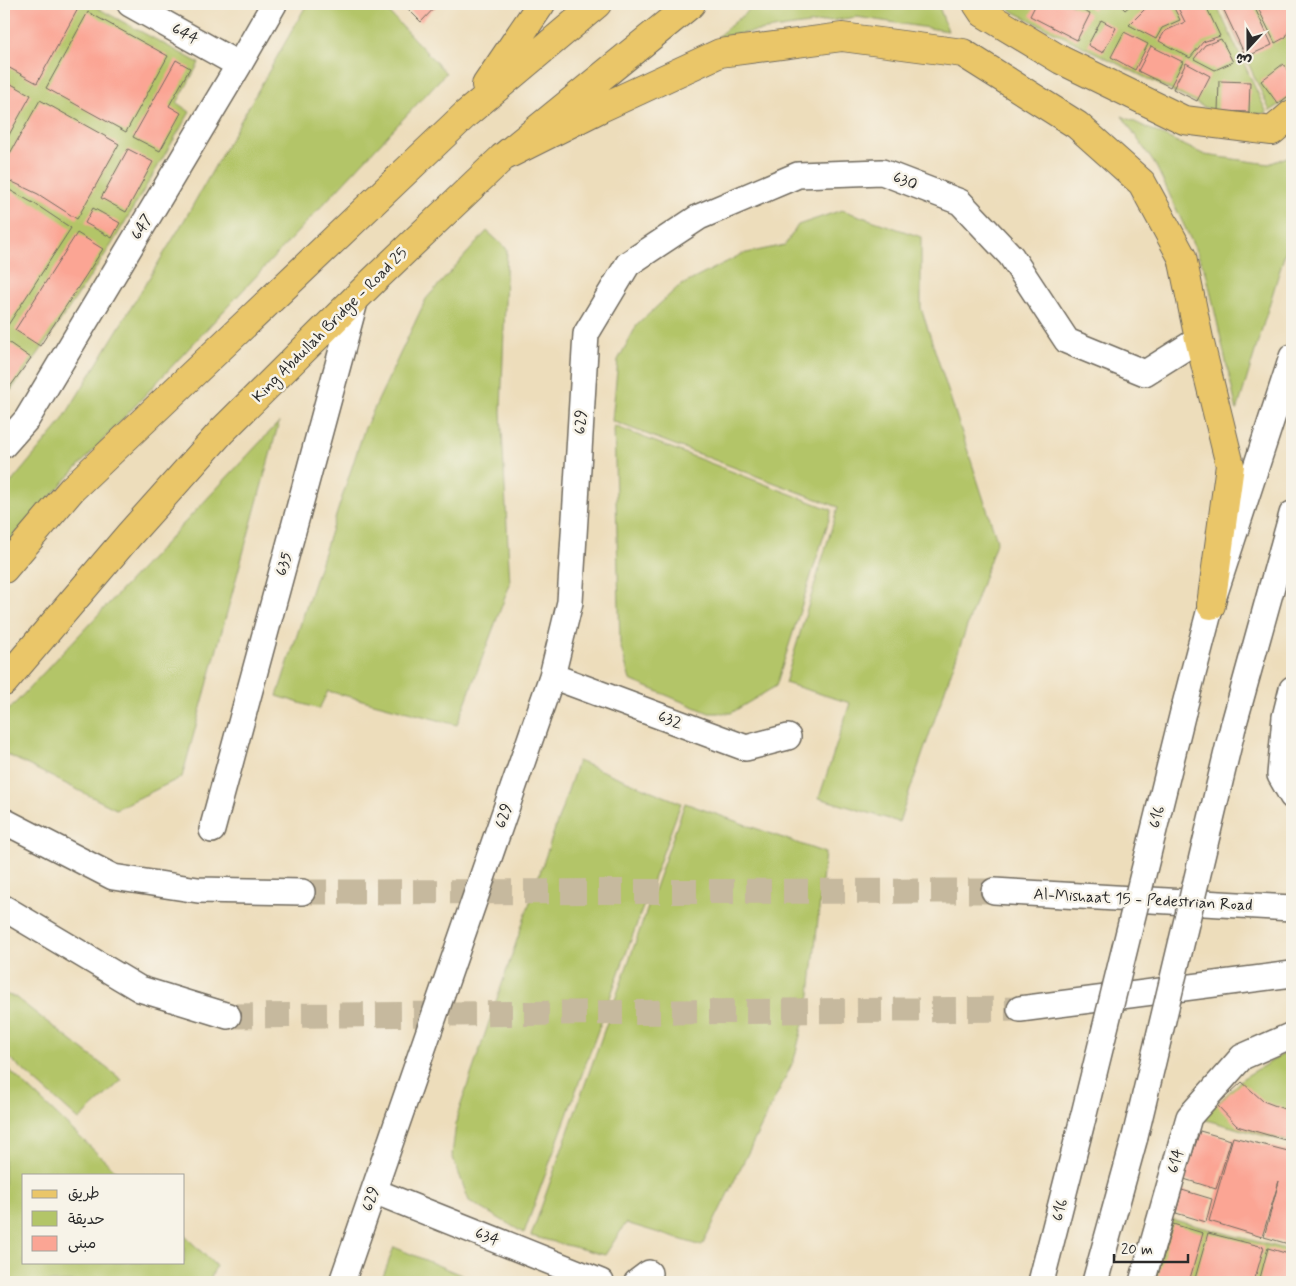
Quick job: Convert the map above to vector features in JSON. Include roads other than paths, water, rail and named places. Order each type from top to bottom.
[{"type":"main road","points":[[466,114],[541,4]]},
{"type":"main road","points":[[4,569],[72,489],[466,114],[597,4]]},
{"type":"main road","name":"King Abdullah Bridge - Road 25","points":[[4,682],[222,431],[356,298],[503,157],[691,4]]},
{"type":"main road","points":[[977,4],[982,13],[1060,60],[1184,120],[1272,131],[1292,114]]},
{"type":"main road","points":[[503,157],[601,108],[720,53],[842,37],[963,53],[1077,125],[1142,183],[1182,257],[1199,339],[1230,465],[1211,606]]},
{"type":"street","name":"644","points":[[130,4],[239,64]]},
{"type":"street","name":"647","points":[[4,445],[26,419],[274,4]]},
{"type":"street","name":"630","points":[[586,334],[628,264],[699,217],[798,175],[882,172],[960,202],[1011,256],[1067,341],[1144,373],[1199,339]]},
{"type":"street","name":"635","points":[[212,830],[356,298]]},
{"type":"street","name":"629","points":[[342,1282],[552,676],[570,602],[586,334]]},
{"type":"street","name":"616","points":[[1041,1282],[1211,606],[1292,357]]},
{"type":"street","points":[[1096,1282],[1135,1137],[1233,727],[1292,514]]},
{"type":"street","name":"632","points":[[552,676],[746,748],[788,737]]},
{"type":"street","points":[[1292,689],[1285,717],[1280,775],[1292,796]]},
{"type":"street","points":[[4,821],[113,877],[198,890],[302,892]]},
{"type":"street","name":"Al-Mishaat 15 - Pedestrian Road","points":[[994,891],[1292,908]]},
{"type":"street","points":[[4,908],[140,989],[228,1016]]},
{"type":"street","points":[[1020,1009],[1292,974]]},
{"type":"street","name":"614","points":[[1142,1282],[1189,1117],[1242,1057],[1292,1035]]},
{"type":"street","name":"634","points":[[374,1191],[601,1282]]},
{"type":"tunnel","points":[[302,892],[994,891]]},
{"type":"tunnel","points":[[228,1016],[1020,1009]]}]
